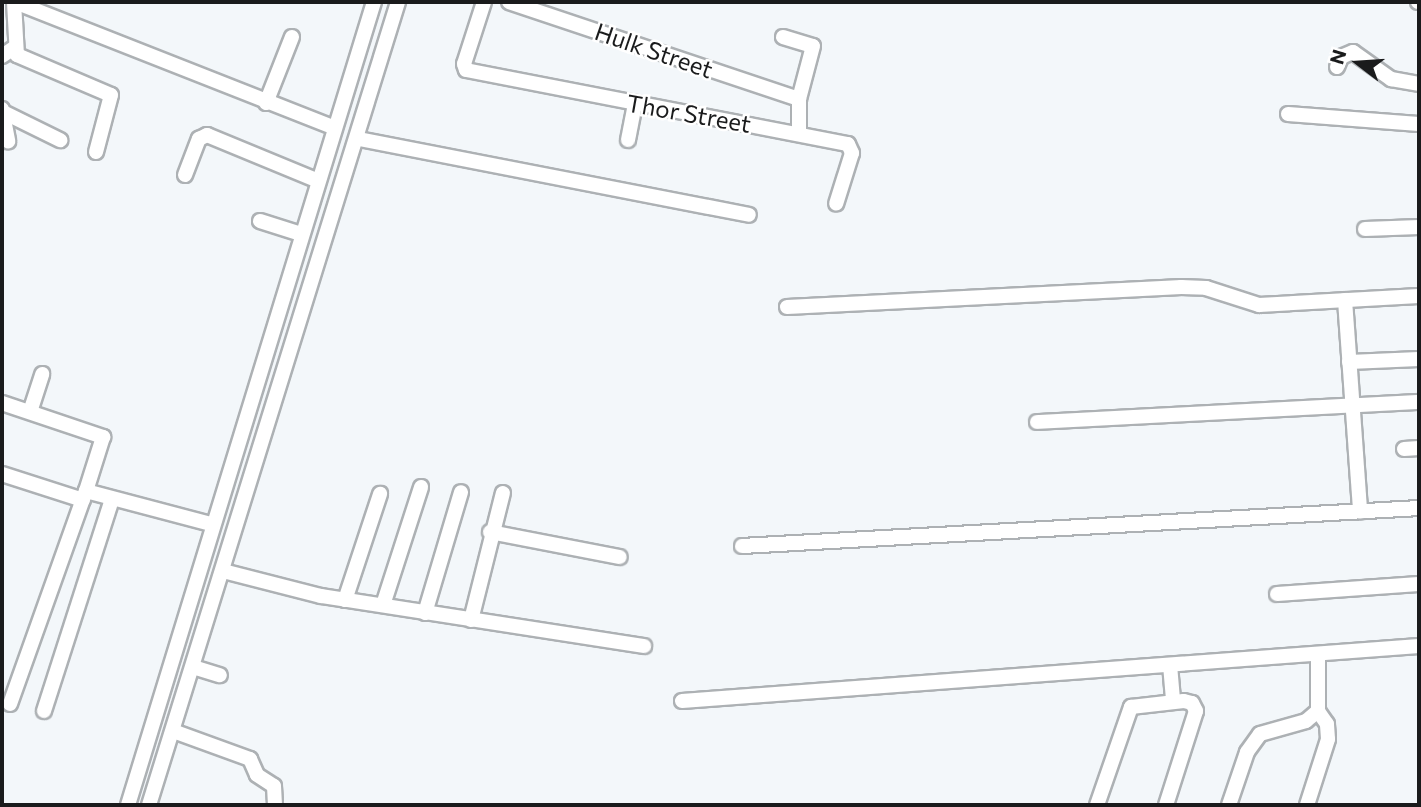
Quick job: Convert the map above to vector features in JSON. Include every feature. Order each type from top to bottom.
[{"type":"street","points":[[96,152],[111,101],[107,90],[8,52],[14,2],[266,103],[334,127]]},
{"type":"street","name":"Thor Street","points":[[484,2],[464,64],[466,70],[799,132],[852,147],[836,204]]},
{"type":"street","name":"Hulk Street","points":[[509,2],[799,99]]},
{"type":"street","points":[[149,805],[152,761],[218,538],[316,180],[334,127],[385,6]]},
{"type":"street","points":[[128,805],[152,761],[173,731],[223,571],[218,538],[359,139],[385,6]]},
{"type":"street","points":[[266,103],[292,37]]},
{"type":"street","points":[[783,37],[813,46],[799,99],[799,132]]},
{"type":"street","points":[[1337,67],[1341,57],[1353,52],[1391,79],[1419,84]]},
{"type":"street","points":[[628,140],[635,103]]},
{"type":"street","points":[[2,111],[60,140]]},
{"type":"street","points":[[2,111],[8,141]]},
{"type":"street","points":[[1288,114],[1419,124]]},
{"type":"street","points":[[185,175],[199,139],[207,135],[316,180]]},
{"type":"street","points":[[359,139],[749,215]]},
{"type":"street","points":[[260,221],[301,234]]},
{"type":"street","points":[[1365,229],[1419,227]]},
{"type":"street","points":[[787,307],[1181,287],[1213,290],[1259,305],[1419,296]]},
{"type":"street","points":[[1345,300],[1360,512]]},
{"type":"street","points":[[1349,362],[1419,359]]},
{"type":"street","points":[[30,412],[42,374]]},
{"type":"street","points":[[1037,422],[1419,402]]},
{"type":"street","points":[[2,403],[103,437],[85,496],[10,704]]},
{"type":"street","points":[[1404,449],[1419,448]]},
{"type":"street","points":[[2,474],[85,496],[112,499],[218,538]]},
{"type":"street","points":[[383,605],[421,487]]},
{"type":"street","points":[[425,613],[461,492]]},
{"type":"street","points":[[345,600],[380,494]]},
{"type":"street","points":[[471,620],[490,533],[503,494]]},
{"type":"street","points":[[44,711],[112,499]]},
{"type":"street","points":[[742,546],[1419,508]]},
{"type":"street","points":[[490,533],[620,557]]},
{"type":"street","points":[[223,571],[345,600],[643,646]]},
{"type":"street","points":[[1277,593],[1419,584]]},
{"type":"street","points":[[682,701],[1419,646]]},
{"type":"street","points":[[1307,805],[1329,731],[1318,711],[1318,655]]},
{"type":"street","points":[[1170,665],[1173,701]]},
{"type":"street","points":[[193,667],[220,675]]},
{"type":"street","points":[[1097,805],[1131,706],[1173,701],[1192,703],[1196,711],[1166,805]]},
{"type":"street","points":[[1229,805],[1247,752],[1260,734],[1306,721],[1318,711]]},
{"type":"street","points":[[173,731],[250,759],[257,775],[274,786],[275,805]]}]
